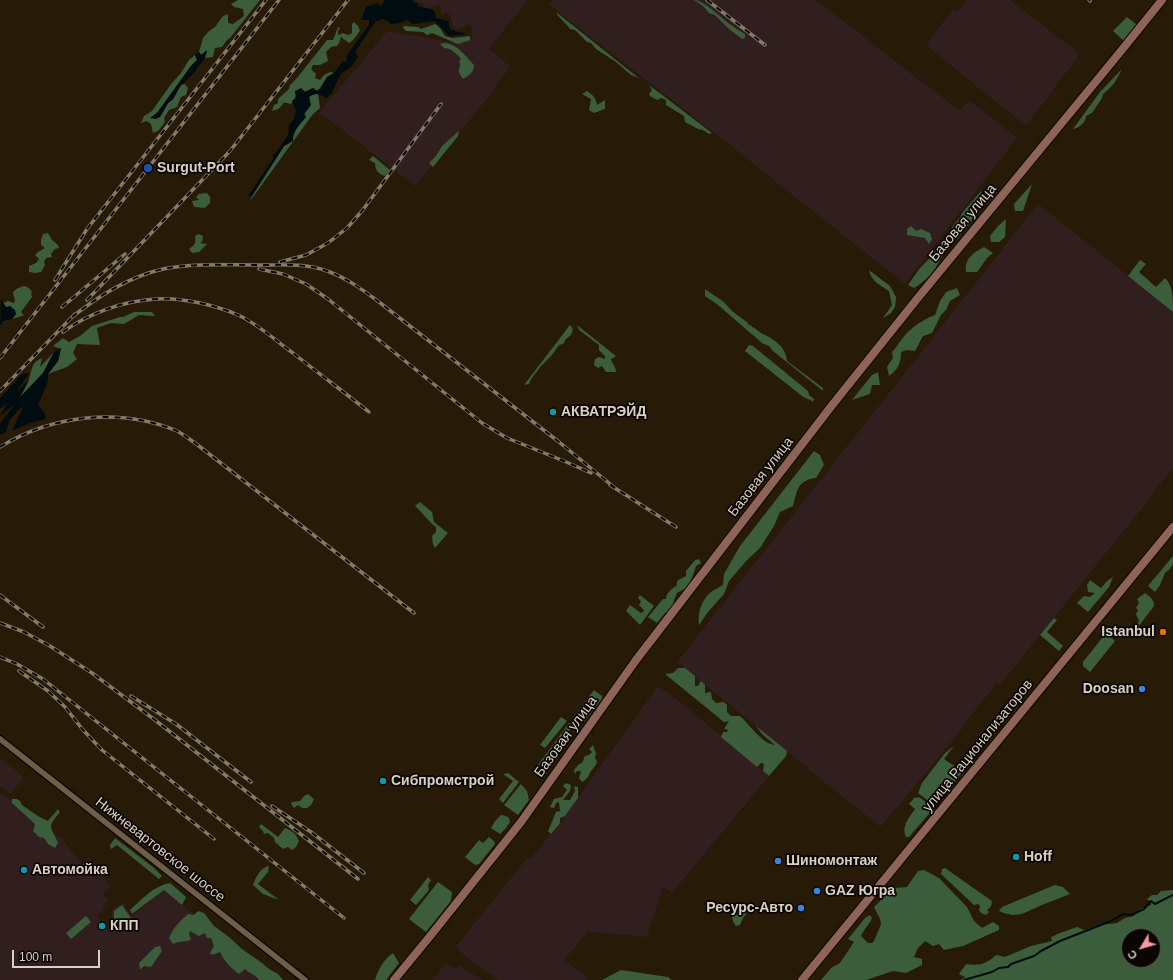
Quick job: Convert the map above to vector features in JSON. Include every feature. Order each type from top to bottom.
[{"type":"street","name":"Базовая улица","points":[[394,980],[521,822],[636,660],[833,404],[1162,0]]},
{"type":"street","name":"улица Рационализаторов","points":[[802,980],[1173,527]]},
{"type":"street","name":"Нижневартовское шоссе","points":[[0,739],[305,980]]},
{"type":"shaded area","points":[[413,0],[413,3],[418,3],[417,6],[434,10],[436,18],[449,21],[449,27],[451,30],[467,34],[449,36],[435,21],[413,24],[407,20],[400,23],[391,24],[383,19],[375,22],[355,52],[358,57],[352,66],[341,74],[331,94],[326,98],[318,94],[314,94],[309,97],[311,105],[304,114],[306,117],[295,131],[293,141],[284,146],[252,196],[248,196],[273,159],[273,155],[288,135],[289,125],[294,119],[296,111],[292,101],[296,98],[295,91],[301,88],[305,92],[313,88],[317,91],[321,88],[327,77],[334,73],[343,61],[346,62],[347,55],[369,25],[369,20],[362,20],[366,7],[378,3],[379,6],[382,5],[384,1]]},
{"type":"shaded area","points":[[416,0],[528,0],[489,49],[510,66],[482,105],[415,186],[323,115],[318,114],[387,31],[452,42],[473,37],[471,32],[472,27],[469,24],[462,28],[453,28],[451,17],[447,12],[442,16],[440,5],[425,9],[422,2],[418,3]]},
{"type":"shaded area","points":[[553,0],[816,0],[960,111],[969,100],[1017,138],[905,284],[717,135],[549,5]]},
{"type":"shaded area","points":[[966,0],[1010,0],[1080,54],[1026,126],[926,45],[952,10],[957,11]]},
{"type":"shaded area","points":[[207,50],[205,58],[195,72],[181,85],[160,117],[156,119],[150,118],[157,113],[197,60],[195,55],[199,52],[201,55]]},
{"type":"shaded area","points":[[1038,204],[1173,312],[1173,468],[1000,685],[997,683],[961,728],[962,729],[880,827],[677,662]]},
{"type":"shaded area","points":[[1,299],[6,307],[10,306],[15,310],[16,314],[12,319],[3,321],[0,325]]},
{"type":"shaded area","points":[[61,348],[58,361],[48,374],[48,381],[38,405],[44,412],[46,419],[30,423],[12,431],[24,405],[10,419],[6,432],[0,435],[0,424],[15,404],[0,416],[7,403],[0,409],[0,398],[22,374],[29,373],[15,394],[29,379],[20,397],[43,373],[54,352]]},
{"type":"shaded area","points":[[658,686],[678,700],[769,776],[672,893],[663,887],[647,937],[588,932],[564,960],[588,977],[586,980],[499,980],[461,953],[456,946],[527,858],[530,859],[560,823]]},
{"type":"shaded area","points":[[1,759],[24,777],[11,794],[0,786]]},
{"type":"shaded area","points":[[0,792],[63,840],[82,864],[89,858],[110,885],[102,898],[105,896],[109,900],[105,903],[106,906],[103,908],[104,910],[97,915],[107,930],[112,927],[112,910],[123,903],[132,916],[164,890],[277,980],[0,980]]},
{"type":"shaded area","points":[[446,962],[456,969],[459,965],[483,980],[432,980]]},
{"type":"green space","points":[[238,0],[260,0],[222,47],[215,48],[213,57],[205,58],[207,51],[201,55],[199,52],[203,38],[208,32],[215,27],[223,16],[228,14],[228,23],[233,24],[244,16],[243,9],[234,7],[231,4]]},
{"type":"green space","points":[[694,0],[708,6],[731,25],[745,34],[745,38],[742,39],[715,15],[709,13],[703,6]]},
{"type":"green space","points":[[556,12],[640,79],[631,75],[616,62],[596,49],[575,30],[570,29]]},
{"type":"green space","points":[[1127,17],[1137,25],[1124,41],[1113,31]]},
{"type":"green space","points":[[354,22],[360,31],[354,39],[349,43],[341,37],[337,46],[331,47],[326,52],[328,61],[320,65],[313,65],[311,69],[316,74],[315,78],[320,80],[324,75],[330,72],[334,73],[327,77],[317,91],[313,88],[305,92],[301,88],[291,104],[284,103],[278,109],[272,111],[274,105],[278,103],[278,99],[289,89],[290,85],[327,40],[333,40],[338,27],[340,28],[338,35],[343,33],[348,35],[352,33],[352,24]]},
{"type":"green space","points":[[435,24],[440,28],[445,36],[452,38],[470,36],[470,40],[458,44],[432,33],[427,35],[423,32],[406,31],[403,28],[404,26],[418,27],[421,29]]},
{"type":"green space","points":[[444,43],[457,48],[474,65],[471,74],[463,79],[459,72],[459,61],[461,59],[450,49],[444,48],[440,44]]},
{"type":"green space","points":[[195,55],[197,60],[157,113],[150,118],[160,117],[181,85],[185,84],[188,88],[186,95],[181,97],[177,107],[169,110],[164,118],[165,122],[158,131],[153,133],[151,124],[147,121],[141,123],[144,116],[152,111],[189,60]]},
{"type":"green space","points":[[1121,70],[1116,81],[1103,94],[1092,113],[1086,116],[1082,124],[1073,129],[1100,92]]},
{"type":"green space","points":[[649,85],[712,133],[709,134],[685,122],[684,116],[666,105],[666,100],[661,98],[657,100],[650,96],[649,94],[652,90]]},
{"type":"green space","points":[[587,91],[594,97],[597,105],[605,100],[605,109],[594,113],[589,110],[591,99],[582,94]]},
{"type":"green space","points":[[314,94],[318,94],[320,108],[313,114],[250,201],[284,146],[293,141],[295,131],[306,117],[304,114],[311,105],[309,97]]},
{"type":"green space","points":[[459,131],[458,136],[433,167],[429,163],[436,156],[442,146]]},
{"type":"green space","points":[[373,156],[390,170],[385,176],[376,170],[375,163],[369,160]]},
{"type":"green space","points":[[1032,184],[1023,211],[1015,211],[1014,204]]},
{"type":"green space","points":[[981,191],[984,201],[969,225],[963,229],[958,239],[954,239],[948,234],[962,213]]},
{"type":"green space","points":[[207,193],[210,197],[210,203],[205,208],[194,207],[192,201],[199,200],[196,197],[199,194]]},
{"type":"green space","points":[[1006,219],[1005,237],[999,242],[991,242],[990,236]]},
{"type":"green space","points":[[911,226],[916,231],[921,229],[930,233],[932,239],[929,244],[925,238],[907,235],[907,229]]},
{"type":"green space","points":[[48,233],[59,248],[55,249],[51,254],[52,257],[46,258],[44,262],[45,265],[41,272],[29,272],[29,266],[36,263],[39,259],[35,255],[45,248],[41,245],[43,234]]},
{"type":"green space","points":[[198,234],[203,236],[202,242],[200,243],[207,244],[199,252],[192,253],[189,249],[195,244],[195,236]]},
{"type":"green space","points":[[942,242],[948,247],[944,251],[938,264],[932,272],[926,279],[914,288],[908,285],[920,268]]},
{"type":"green space","points":[[984,247],[993,253],[987,258],[977,272],[966,272],[966,263],[970,257]]},
{"type":"green space","points":[[1140,260],[1146,264],[1139,272],[1156,287],[1165,278],[1170,284],[1173,312],[1128,276]]},
{"type":"green space","points":[[869,270],[890,286],[896,297],[895,307],[891,313],[883,318],[892,305],[889,291],[874,280]]},
{"type":"green space","points":[[24,286],[29,288],[32,292],[32,297],[21,312],[24,315],[12,319],[16,314],[3,303],[8,301],[14,303],[13,292]]},
{"type":"green space","points":[[957,288],[960,295],[950,301],[932,333],[923,336],[915,351],[907,350],[901,352],[898,366],[889,376],[887,367],[893,358],[892,352],[902,339],[909,331],[925,319],[935,315],[940,301],[946,292]]},
{"type":"green space","points":[[705,289],[724,302],[732,311],[748,323],[748,325],[751,325],[779,344],[786,356],[787,361],[823,388],[823,391],[705,296]]},
{"type":"green space","points":[[134,312],[152,312],[155,316],[139,315],[124,324],[111,323],[97,328],[100,345],[77,344],[73,353],[77,359],[67,367],[48,374],[58,361],[61,349],[53,346],[63,338],[69,342],[80,336],[92,326],[123,317]]},
{"type":"green space","points":[[570,325],[573,329],[571,335],[563,344],[559,345],[541,366],[529,384],[524,385]]},
{"type":"green space","points":[[577,325],[616,356],[611,359],[616,372],[606,372],[602,366],[598,368],[594,365],[595,359],[599,357],[605,359],[605,356],[599,350],[599,345],[579,330]]},
{"type":"green space","points":[[749,345],[753,346],[808,391],[809,395],[814,399],[813,402],[802,396],[745,351]]},
{"type":"green space","points":[[54,352],[43,373],[19,399],[26,387],[35,362],[42,358],[40,367]]},
{"type":"green space","points":[[878,372],[880,385],[872,385],[870,394],[852,400],[872,375]]},
{"type":"green space","points":[[814,451],[820,455],[824,465],[816,478],[805,481],[799,487],[793,506],[780,512],[774,526],[760,548],[747,560],[729,581],[724,594],[699,625],[700,611],[705,598],[711,592],[723,585],[724,574],[740,546]]},
{"type":"green space","points":[[420,502],[432,512],[434,522],[448,533],[435,548],[432,536],[436,532],[436,527],[415,506]]},
{"type":"green space","points":[[1173,556],[1173,564],[1165,573],[1155,592],[1148,586]]},
{"type":"green space","points":[[699,559],[701,563],[696,566],[688,587],[677,593],[674,600],[673,609],[665,613],[657,623],[648,617],[663,599],[666,599],[668,593],[677,585],[677,581],[686,576],[686,571],[695,560]]},
{"type":"green space","points":[[1113,577],[1109,587],[1088,612],[1077,603],[1084,596],[1090,597],[1095,593],[1088,592],[1087,585],[1090,580],[1101,588]]},
{"type":"green space","points":[[1145,593],[1150,597],[1154,606],[1138,627],[1141,630],[1137,631],[1135,628],[1139,621],[1136,614],[1138,610],[1136,608],[1139,603],[1137,599]]},
{"type":"green space","points":[[640,595],[654,606],[640,625],[626,611],[630,605],[641,613],[644,611],[639,605],[641,601],[638,598]]},
{"type":"green space","points":[[1054,618],[1057,620],[1047,632],[1063,646],[1059,651],[1040,635]]},
{"type":"green space","points":[[1106,633],[1115,641],[1090,672],[1083,666],[1083,662]]},
{"type":"green space","points":[[678,668],[685,668],[695,676],[695,686],[698,686],[701,681],[705,685],[705,693],[711,692],[712,699],[716,703],[724,702],[727,705],[727,712],[731,716],[740,716],[765,741],[775,745],[762,734],[756,726],[787,751],[786,756],[769,776],[763,771],[764,764],[761,763],[757,767],[721,737],[723,732],[727,732],[728,730],[724,729],[729,721],[724,722],[665,674],[673,673]]},
{"type":"green space","points":[[594,690],[602,696],[602,699],[584,722],[580,723],[573,718]]},
{"type":"green space","points":[[561,717],[567,721],[545,748],[540,745]]},
{"type":"green space","points":[[569,723],[573,725],[572,727],[537,772],[532,773]]},
{"type":"green space","points":[[593,745],[597,762],[587,779],[582,782],[579,778],[581,771],[577,771],[575,774],[574,770],[579,764],[582,763],[585,756],[592,752],[589,749]]},
{"type":"green space","points":[[954,746],[944,759],[960,770],[977,750],[979,751],[935,806],[918,793],[922,783],[945,753]]},
{"type":"green space","points":[[508,773],[519,782],[503,803],[499,799],[513,781],[503,774]]},
{"type":"green space","points":[[566,783],[571,785],[570,791],[563,800],[570,800],[575,791],[574,786],[578,787],[578,798],[565,816],[560,818],[560,823],[551,834],[548,831],[556,812],[560,811],[559,802],[556,803],[554,808],[550,807],[554,799],[562,797],[567,790],[563,786]]},
{"type":"green space","points":[[521,784],[527,791],[529,800],[518,815],[504,805]]},
{"type":"green space","points":[[308,794],[314,799],[311,805],[307,808],[302,808],[298,805],[294,808],[291,804],[292,802],[300,801]]},
{"type":"green space","points":[[915,797],[919,797],[934,808],[909,837],[906,837],[904,829],[908,819],[915,809],[909,804]]},
{"type":"green space","points":[[12,799],[17,799],[22,805],[48,821],[58,809],[60,812],[51,825],[58,843],[55,848],[33,831],[35,824],[12,803]]},
{"type":"green space","points":[[501,815],[509,818],[510,822],[500,834],[491,828]]},
{"type":"green space","points":[[261,824],[278,837],[285,828],[292,832],[299,841],[296,847],[292,850],[288,847],[283,849],[268,833],[264,834],[259,827]]},
{"type":"green space","points":[[489,837],[495,844],[479,864],[475,865],[465,857],[479,840],[483,843]]},
{"type":"green space","points":[[115,838],[153,867],[162,876],[159,879],[117,845],[111,849],[110,845]]},
{"type":"green space","points":[[269,866],[268,872],[258,884],[279,900],[263,894],[253,885],[263,868]]},
{"type":"green space","points":[[945,868],[992,901],[991,906],[987,910],[989,912],[986,915],[981,913],[979,910],[980,906],[978,904],[974,905],[941,874],[942,869]]},
{"type":"green space","points":[[924,870],[939,878],[967,907],[974,921],[982,928],[993,922],[999,926],[999,930],[963,946],[944,950],[939,944],[933,946],[925,941],[918,948],[914,957],[922,959],[922,965],[906,973],[893,971],[866,980],[821,980],[831,968],[840,963],[854,942],[848,939],[865,918],[870,915],[872,918],[861,936],[868,943],[872,943],[874,941],[881,924],[874,907],[893,888],[907,887],[918,871]]},
{"type":"green space","points":[[428,877],[431,880],[428,885],[429,890],[416,905],[410,900]]},
{"type":"green space","points":[[438,882],[452,892],[451,901],[426,932],[409,919]]},
{"type":"green space","points":[[170,883],[186,897],[182,905],[164,890],[132,914],[130,910],[148,894],[164,884]]},
{"type":"green space","points":[[1055,885],[1063,887],[1070,894],[1022,914],[1013,915],[999,911],[1002,907]]},
{"type":"green space","points":[[1173,890],[1173,980],[961,980],[965,977],[959,974],[966,964],[982,964],[996,955],[1005,957],[1031,946],[1052,941],[1051,937],[1077,927],[1084,930],[1100,925],[1117,923],[1125,918],[1134,916],[1140,909],[1151,905],[1151,902],[1147,899],[1152,895],[1157,895],[1161,891]]},
{"type":"green space","points":[[122,905],[131,918],[114,932],[114,911]]},
{"type":"green space","points":[[742,906],[747,910],[746,914],[740,925],[736,926],[732,920],[732,915],[736,909],[740,909]]},
{"type":"green space","points":[[198,911],[204,913],[214,926],[242,949],[278,974],[283,980],[259,980],[245,969],[239,974],[228,964],[220,952],[212,955],[210,953],[214,946],[211,938],[207,938],[205,933],[199,936],[190,931],[189,934],[191,940],[173,944],[169,938],[175,928],[188,914],[194,915]]},
{"type":"green space","points":[[86,916],[91,922],[71,939],[66,933]]},
{"type":"green space","points":[[160,946],[162,951],[151,967],[144,966],[140,970],[139,963],[155,947]]},
{"type":"green space","points":[[393,953],[399,963],[386,980],[375,980],[382,965]]},
{"type":"green space","points":[[621,970],[668,977],[672,980],[602,980]]},
{"type":"waterway","points":[[964,980],[992,972],[999,968],[1008,967],[1011,964],[1034,956],[1060,941],[1111,921],[1123,914],[1131,915],[1144,909],[1151,901],[1155,904],[1173,895]]},
{"type":"railway","points":[[55,280],[87,229],[266,0]]},
{"type":"railway","points":[[0,358],[279,0]]},
{"type":"railway","points":[[87,300],[230,151],[348,0]]},
{"type":"railway","points":[[707,0],[765,45]]},
{"type":"railway","points":[[280,262],[306,255],[328,243],[347,228],[362,211],[441,104]]},
{"type":"railway","points":[[62,307],[125,254]]},
{"type":"railway","points":[[72,317],[114,288],[150,272],[163,269],[198,265],[284,265],[319,268],[348,281],[379,302],[559,442],[615,488]]},
{"type":"railway","points":[[259,269],[283,274],[306,284],[328,299],[482,423],[507,438],[591,473]]},
{"type":"railway","points":[[63,332],[95,314],[131,302],[156,299],[176,299],[209,305],[238,315],[266,332],[369,412]]},
{"type":"railway","points":[[0,391],[75,314]]},
{"type":"railway","points":[[0,447],[20,436],[42,428],[87,418],[110,417],[133,419],[155,423],[177,431],[195,443],[414,613]]},
{"type":"railway","points":[[610,485],[676,527]]},
{"type":"railway","points":[[0,595],[43,627]]},
{"type":"railway","points":[[0,623],[24,632],[50,646],[92,673],[155,720],[358,879]]},
{"type":"railway","points":[[0,657],[17,664],[43,679],[344,918]]},
{"type":"railway","points":[[19,671],[48,691],[65,707],[83,730],[102,750],[214,839]]},
{"type":"railway","points":[[131,696],[176,724],[251,782]]},
{"type":"railway","points":[[272,806],[311,832],[364,873]]},
{"type":"place","name":"Surgut-Port","points":[[148,168]]},
{"type":"place","name":"АКВАТРЭЙД","points":[[553,412]]},
{"type":"place","name":"Istanbul","points":[[1163,632]]},
{"type":"place","name":"Doosan","points":[[1142,689]]},
{"type":"place","name":"Сибпромстрой","points":[[383,781]]},
{"type":"place","name":"Hoff","points":[[1016,857]]},
{"type":"place","name":"Шиномонтаж","points":[[778,861]]},
{"type":"place","name":"Автомойка","points":[[24,870]]},
{"type":"place","name":"GAZ Югра","points":[[817,891]]},
{"type":"place","name":"Ресурс-Авто","points":[[801,908]]},
{"type":"place","name":"КПП","points":[[102,926]]}]
